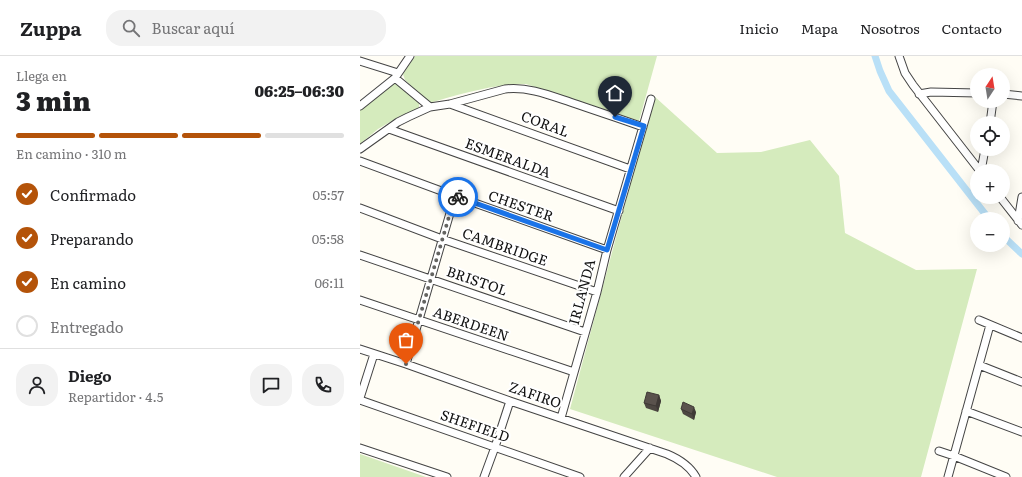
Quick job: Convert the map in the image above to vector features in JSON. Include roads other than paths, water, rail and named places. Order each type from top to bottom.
[{"type":"street","points":[[360,105],[397,76],[410,56]]},
{"type":"street","points":[[899,56],[905,74],[974,164]]},
{"type":"street","points":[[360,60],[397,76],[430,107]]},
{"type":"street","points":[[360,149],[408,117],[430,107],[450,104],[505,89],[520,88],[543,93],[644,126]]},
{"type":"street","points":[[919,94],[931,92],[970,93]]},
{"type":"street","points":[[1010,95],[1022,96]]},
{"type":"street","name":"IRLANDA","points":[[561,418],[597,292],[607,250],[651,99]]},
{"type":"street","name":"CORAL","points":[[450,104],[630,169]]},
{"type":"street","name":"ESMERALDA","points":[[389,129],[619,211]]},
{"type":"street","name":"CHESTER","points":[[360,161],[607,250]]},
{"type":"street","points":[[406,364],[455,196]]},
{"type":"street","points":[[1020,223],[1022,197]]},
{"type":"street","points":[[1005,204],[1020,223]]},
{"type":"street","name":"CAMBRIDGE","points":[[360,208],[442,239],[597,292]]},
{"type":"street","name":"BRISTOL","points":[[360,255],[585,332]]},
{"type":"street","name":"ABERDEEN","points":[[360,300],[574,372]]},
{"type":"street","points":[[979,320],[1022,338]]},
{"type":"street","points":[[948,477],[990,325]]},
{"type":"street","name":"ZAFIRO","points":[[360,349],[679,459],[688,466],[692,475]]},
{"type":"street","points":[[360,399],[374,354]]},
{"type":"street","points":[[979,365],[1022,382]]},
{"type":"street","name":"SHEFIELD","points":[[360,399],[580,477]]},
{"type":"street","points":[[484,477],[510,401]]},
{"type":"street","points":[[966,411],[1022,432]]},
{"type":"street","points":[[360,448],[447,477]]},
{"type":"street","points":[[624,477],[650,448]]},
{"type":"street","points":[[939,451],[1006,477]]},
{"type":"waterway","points":[[875,56],[889,91],[984,212]]},
{"type":"waterway","points":[[1010,243],[1022,254]]}]
